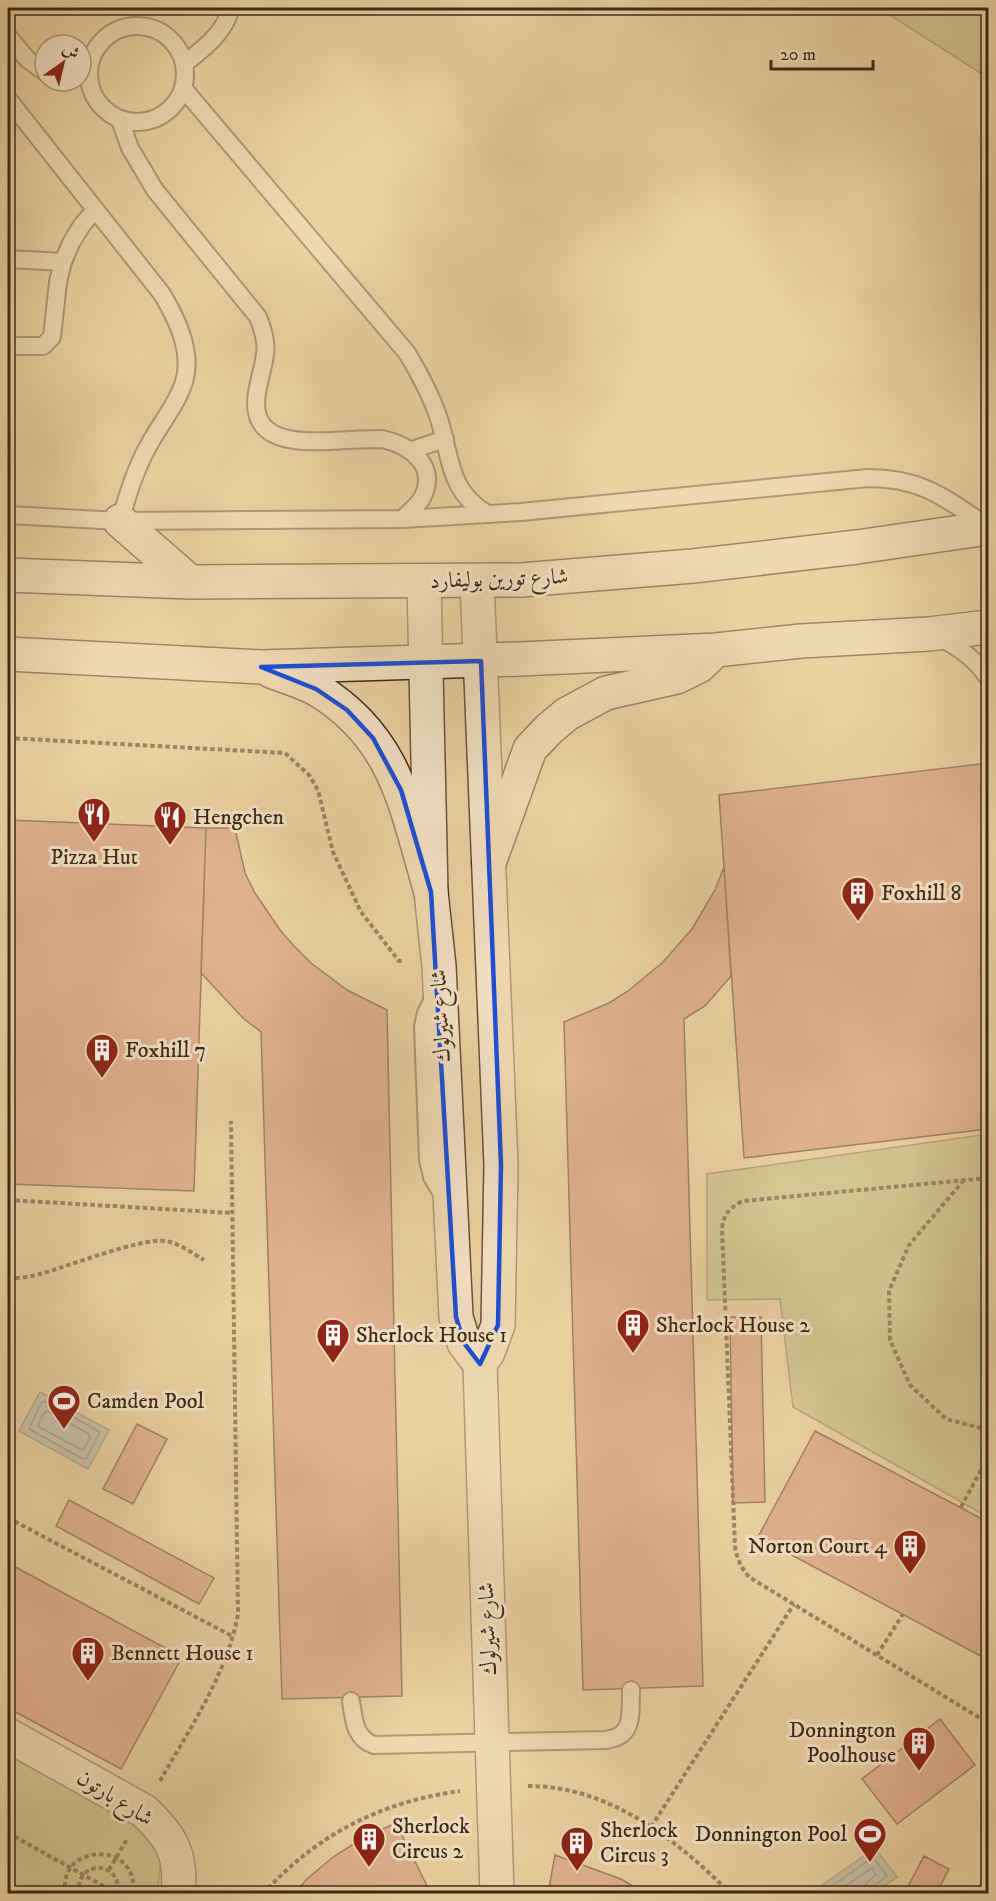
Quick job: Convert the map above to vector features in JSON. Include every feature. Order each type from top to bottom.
[{"type":"main road","points":[[120,521],[190,582]]},
{"type":"main road","name":"شارع تورين بوليفارد","points":[[8,575],[190,582],[521,580],[693,566],[857,547],[988,527]]},
{"type":"main road","name":"شارع شيرلوك","points":[[477,581],[501,1165],[498,1325],[488,1352],[480,1364]]},
{"type":"main road","name":"شارع شيرلوك","points":[[424,582],[431,892],[439,977],[456,1317],[464,1343],[480,1364],[496,1893]]},
{"type":"main road","points":[[8,654],[261,667],[481,661],[716,650],[801,641],[988,627]]},
{"type":"main road","points":[[489,863],[530,749],[549,729],[567,714],[606,693],[677,677],[699,666],[716,650]]},
{"type":"main road","points":[[261,667],[316,689],[347,710],[373,738],[389,762],[400,790],[431,892]]},
{"type":"main road","points":[[451,1204],[501,1205]]},
{"type":"main road","name":"شارع بارتون","points":[[8,1735],[144,1811],[162,1828],[176,1850],[180,1874],[178,1893]]},
{"type":"lane","points":[[184,64],[217,35],[229,16],[231,8]]},
{"type":"lane","points":[[92,93],[98,104],[120,120],[146,122],[169,110],[178,100],[183,88],[184,64],[180,51],[162,32],[136,25],[123,27],[111,33],[100,41],[93,52]]},
{"type":"lane","points":[[8,36],[33,63]]},
{"type":"lane","points":[[183,88],[407,353],[429,393],[445,440],[453,477],[460,491],[471,503],[486,513]]},
{"type":"lane","points":[[8,99],[168,304],[181,333],[185,355],[184,381],[139,466],[120,521]]},
{"type":"lane","points":[[120,120],[130,148],[155,190],[258,317],[267,347],[257,394],[257,407],[261,420],[270,432],[283,439],[297,442],[382,439],[393,441],[412,450],[421,460],[426,472],[426,485],[422,498],[402,519]]},
{"type":"lane","points":[[8,346],[43,346],[52,337],[58,282],[63,262],[82,225],[95,210]]},
{"type":"lane","points":[[8,259],[63,262]]},
{"type":"lane","points":[[412,450],[445,440]]},
{"type":"lane","points":[[8,515],[120,521],[402,519],[521,512],[886,478],[923,486],[988,527]]},
{"type":"lane","points":[[929,633],[958,646],[988,678]]},
{"type":"lane","points":[[439,977],[423,1027],[429,1160],[432,1177],[440,1192],[451,1204]]},
{"type":"lane","points":[[351,1701],[359,1735],[366,1742],[374,1745],[614,1739],[622,1735],[628,1727],[631,1690]]},
{"type":"path","points":[[8,738],[285,753],[309,775],[318,790],[333,852],[362,912],[399,961],[439,977]]},
{"type":"path","points":[[144,1811],[210,1691],[234,1637],[238,1614],[231,1121]]},
{"type":"path","points":[[988,1178],[742,1201],[735,1204],[723,1219],[722,1228],[736,1558],[749,1577],[988,1723]]},
{"type":"path","points":[[965,1180],[909,1245],[889,1291],[890,1340],[910,1385],[946,1419],[988,1430]]},
{"type":"path","points":[[8,1200],[232,1213]]},
{"type":"path","points":[[8,1279],[38,1275],[68,1264],[164,1240],[178,1244],[204,1260]]},
{"type":"path","points":[[961,1507],[988,1457]]},
{"type":"path","points":[[8,1518],[234,1637]]},
{"type":"path","points":[[651,1827],[794,1604]]},
{"type":"path","points":[[877,1655],[903,1614]]},
{"type":"path","points":[[8,1833],[71,1868],[84,1875],[118,1893],[118,1882],[109,1870],[98,1867],[87,1871],[84,1875],[80,1881],[80,1893]]},
{"type":"path","points":[[66,1893],[67,1878],[71,1868],[78,1860],[97,1853],[106,1853],[116,1857],[130,1871],[134,1881],[133,1893]]},
{"type":"path","points":[[977,1893],[988,1872]]},
{"type":"highlighted area","points":[[481,661],[501,1165],[498,1325],[480,1364],[464,1343],[456,1317],[431,892],[401,790],[373,738],[347,710],[316,689],[261,667]]},
{"type":"shaded area","points":[[879,8],[988,8],[988,78]]},
{"type":"shaded area","points":[[988,1134],[988,1517],[793,1407],[780,1299],[707,1300],[707,1174]]},
{"type":"shaded area","points":[[8,1731],[132,1804],[162,1852],[157,1893],[8,1893]]},
{"type":"water","name":"Camden Pool","points":[[40,1392],[109,1430],[88,1469],[19,1431]]},
{"type":"water","name":"Donnington Pool","points":[[875,1848],[897,1877],[874,1893],[811,1893]]},
{"type":"building","name":"Foxhill 8","points":[[988,763],[988,1129],[744,1158],[719,795]]},
{"type":"building","name":"Foxhill 7","points":[[8,820],[206,828],[194,1191],[8,1184]]},
{"type":"building","name":"Sherlock House 1","points":[[206,828],[235,828],[245,873],[255,893],[280,930],[295,947],[311,963],[347,990],[387,1010],[402,1696],[282,1699],[261,1032],[243,1018],[201,973]]},
{"type":"building","name":"Sherlock House 2","points":[[724,867],[731,976],[705,1006],[684,1019],[703,1686],[583,1690],[564,1022],[609,1003],[628,991],[663,962],[692,929],[715,890]]},
{"type":"building","points":[[730,1317],[761,1317],[765,1502],[733,1503]]},
{"type":"building","points":[[137,1424],[167,1439],[133,1504],[103,1489]]},
{"type":"building","name":"Norton Court 4","points":[[815,1431],[988,1522],[988,1660],[758,1537]]},
{"type":"building","points":[[69,1500],[214,1578],[199,1604],[56,1526]]},
{"type":"building","name":"Bennett House 1","points":[[8,1563],[182,1657],[121,1769],[8,1708]]},
{"type":"building","name":"Donnington Poolhouse","points":[[940,1719],[975,1765],[897,1824],[862,1779]]},
{"type":"building","name":"Sherlock Circus 2","points":[[396,1823],[431,1894],[294,1894],[307,1879],[333,1857],[363,1838]]},
{"type":"building","name":"Sherlock Circus 3","points":[[555,1855],[621,1879],[646,1894],[548,1894]]},
{"type":"building","points":[[924,1856],[949,1869],[936,1894],[904,1894]]},
{"type":"place","name":"Pizza Hut","points":[[94,843]]},
{"type":"place","name":"Hengchen","points":[[170,846]]},
{"type":"place","name":"Foxhill 8","points":[[858,922]]},
{"type":"place","name":"Foxhill 7","points":[[102,1079]]},
{"type":"place","name":"Sherlock House 2","points":[[633,1354]]},
{"type":"place","name":"Sherlock House 1","points":[[333,1364]]},
{"type":"place","name":"Camden Pool","points":[[64,1430]]},
{"type":"place","name":"Norton Court 4","points":[[910,1575]]},
{"type":"place","name":"Bennett House 1","points":[[88,1682]]},
{"type":"place","name":"Donnington Poolhouse","points":[[919,1772]]},
{"type":"place","name":"Donnington Pool","points":[[870,1863]]},
{"type":"place","name":"Sherlock Circus 2","points":[[369,1868]]},
{"type":"place","name":"Sherlock Circus 3","points":[[577,1872]]}]
